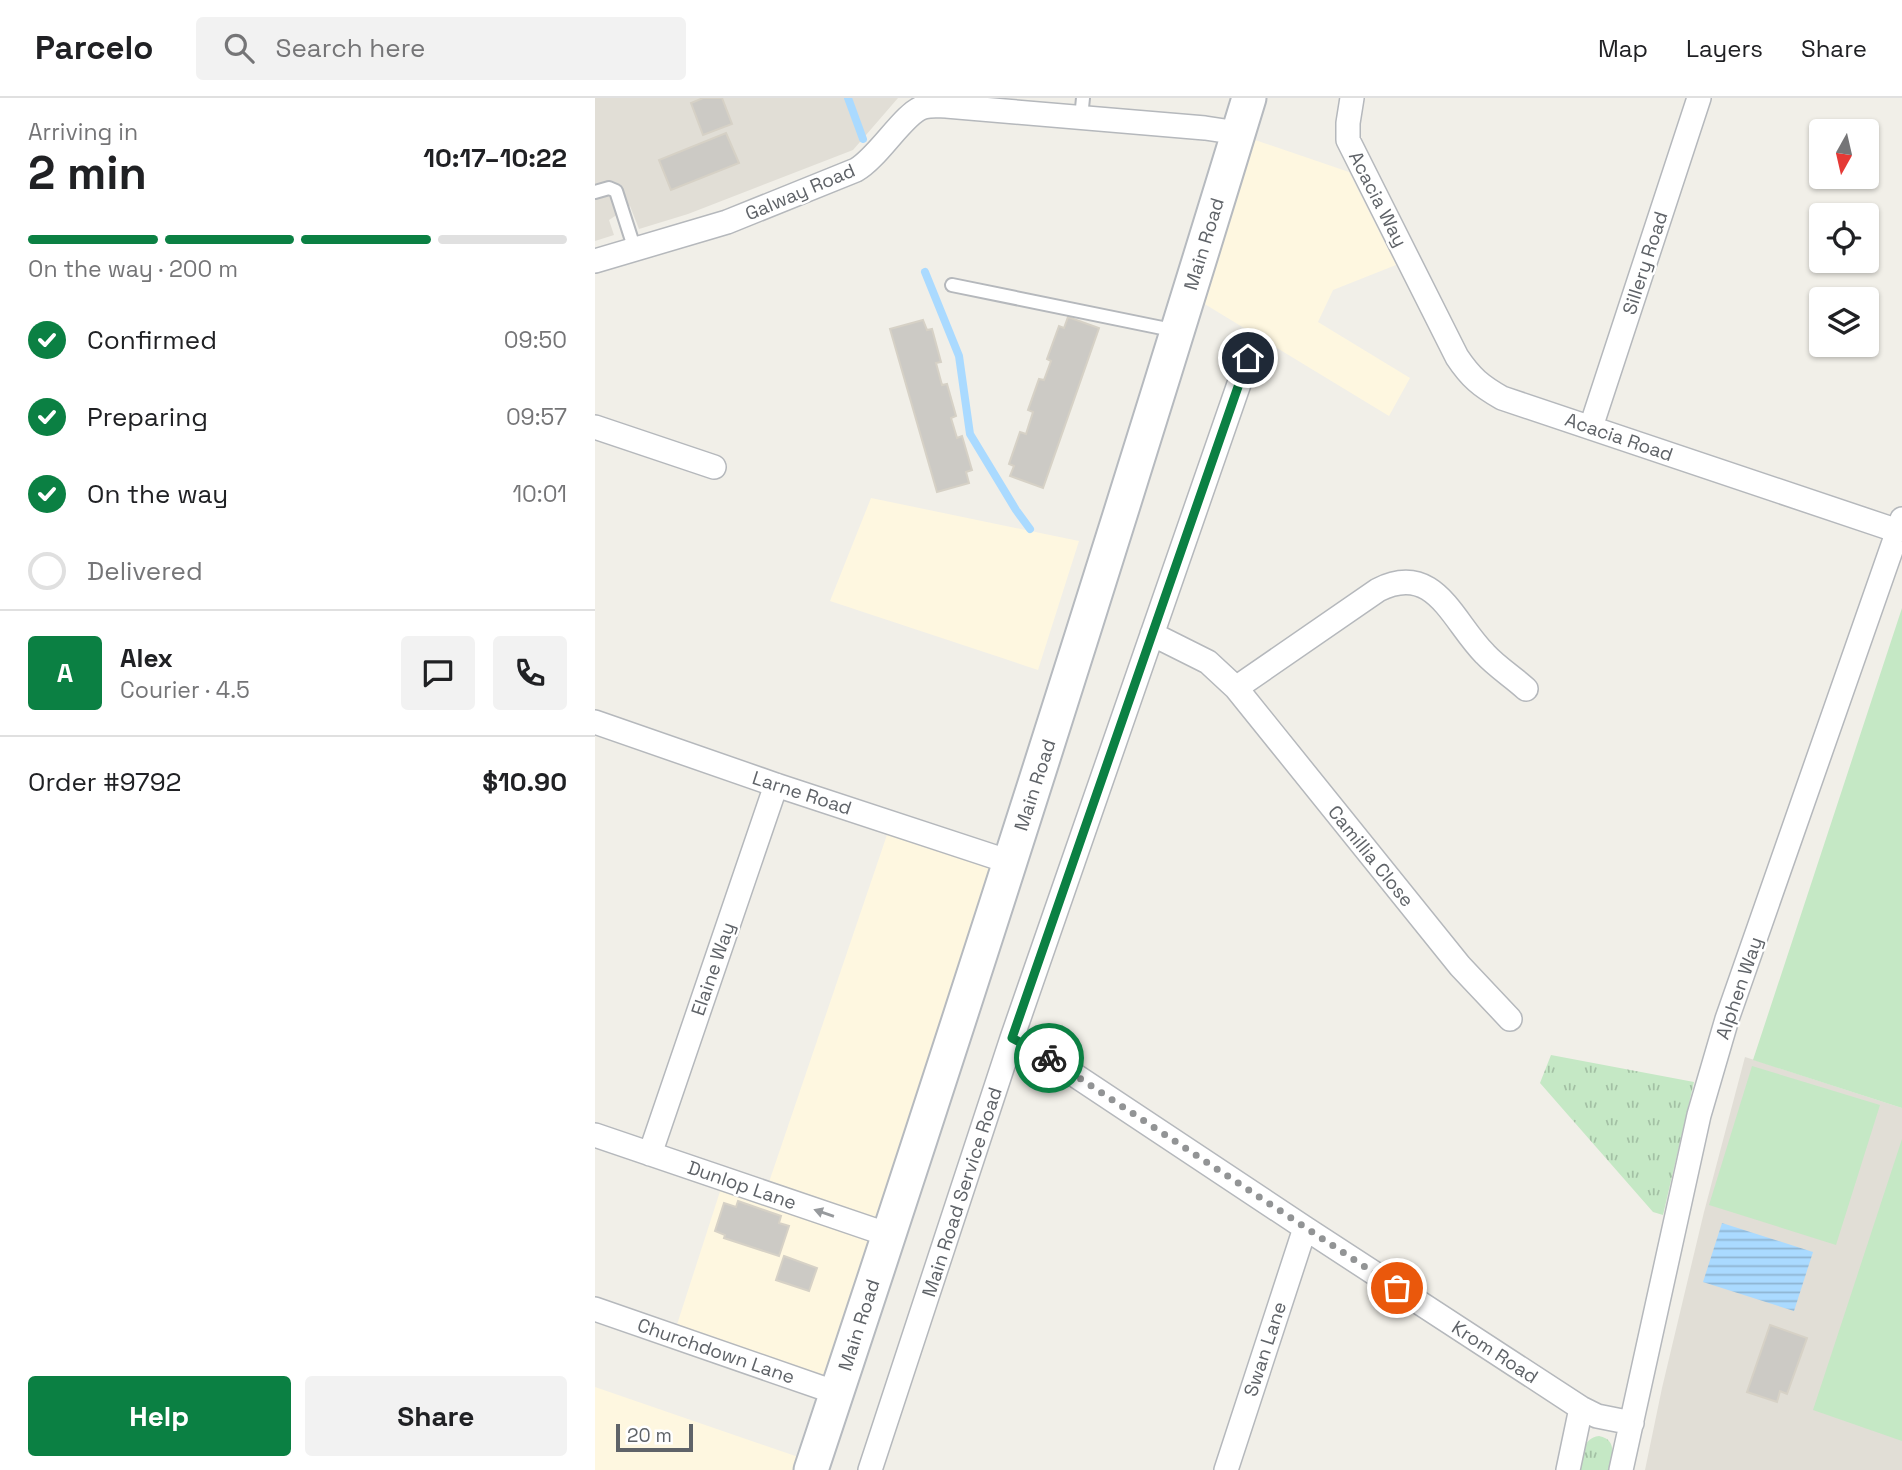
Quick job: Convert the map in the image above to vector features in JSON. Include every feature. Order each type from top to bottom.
[{"type":"main road","name":"Main Road","points":[[811,1470],[1010,862],[1249,98]]},
{"type":"street","name":"Acacia Way","points":[[1352,98],[1349,106],[1348,140],[1408,259]]},
{"type":"street","name":"Sillery Road","points":[[1591,427],[1699,98]]},
{"type":"street","name":"Galway Road","points":[[595,261],[727,222],[856,170],[870,160],[915,111],[930,102],[946,106],[1082,108],[1238,133]]},
{"type":"street","name":"Acacia Road","points":[[1408,259],[1457,357],[1469,375],[1502,398],[1900,525]]},
{"type":"street","name":"Main Road Service Road","points":[[870,1470],[1012,1038],[1248,358]]},
{"type":"street","points":[[595,427],[714,467]]},
{"type":"street","name":"Alphen Way","points":[[1621,1470],[1699,1115],[1727,1019],[1900,525]]},
{"type":"street","points":[[1236,688],[1378,590],[1405,581],[1423,585],[1441,598],[1485,654],[1526,689]]},
{"type":"street","name":"Camillia Close","points":[[1152,634],[1208,662],[1236,688],[1460,966],[1510,1019]]},
{"type":"street","name":"Larne Road","points":[[595,722],[1010,862]]},
{"type":"street","name":"Elaine Way","points":[[650,1154],[776,785]]},
{"type":"street","name":"Krom Road","points":[[1012,1038],[1049,1058],[1581,1408],[1597,1416],[1632,1423]]},
{"type":"street","name":"Dunlop Lane","points":[[595,1135],[889,1235]]},
{"type":"street","name":"Swan Lane","points":[[1226,1470],[1305,1228]]},
{"type":"street","name":"Churchdown Lane","points":[[595,1309],[837,1393]]},
{"type":"street","points":[[1567,1470],[1581,1408]]},
{"type":"lane","points":[[595,192],[609,188],[615,191],[635,250]]},
{"type":"lane","points":[[953,285],[1177,331]]},
{"type":"shaded area","points":[[595,98],[898,98],[853,150],[688,214],[639,229],[630,206],[609,220],[614,235],[595,241]]},
{"type":"shaded area","points":[[1255,140],[1349,172],[1396,265],[1333,290],[1318,322],[1410,378],[1389,416],[1203,303]]},
{"type":"shaded area","points":[[871,498],[1079,541],[1038,670],[830,601]]},
{"type":"shaded area","points":[[891,823],[1010,862],[807,1470],[595,1470],[595,1387],[807,1460],[828,1394],[672,1340],[725,1176],[767,1188]]},
{"type":"shaded area","points":[[1745,1057],[1902,1108],[1902,1470],[1645,1470],[1704,1212]]},
{"type":"green space","points":[[1902,608],[1902,1108],[1753,1060]]},
{"type":"green space","points":[[1551,1055],[1694,1082],[1663,1215],[1653,1212],[1540,1083]]},
{"type":"green space","points":[[1752,1066],[1880,1105],[1836,1245],[1709,1205]]},
{"type":"green space","points":[[1902,1139],[1902,1441],[1813,1410]]},
{"type":"green space","points":[[1599,1436],[1611,1445],[1609,1470],[1578,1470],[1586,1444],[1593,1437]]},
{"type":"water","points":[[1722,1223],[1813,1252],[1794,1311],[1703,1282]]},
{"type":"building","points":[[703,98],[722,98],[732,124],[703,135],[691,103]]},
{"type":"building","points":[[726,133],[739,163],[671,190],[659,160]]},
{"type":"building","points":[[1068,317],[1099,328],[1043,488],[1010,476],[1014,466],[1009,464],[1020,432],[1026,434],[1033,412],[1028,410],[1039,379],[1044,380],[1051,361],[1047,359],[1059,326],[1064,328]]},
{"type":"building","points":[[923,320],[927,330],[932,329],[941,362],[936,363],[942,385],[947,384],[956,416],[951,418],[957,438],[962,436],[972,470],[966,472],[969,483],[937,492],[890,329]]},
{"type":"building","points":[[738,1201],[781,1216],[779,1223],[789,1226],[779,1256],[724,1238],[725,1235],[715,1231],[724,1203],[736,1207]]},
{"type":"building","points":[[784,1256],[817,1268],[809,1291],[776,1280]]},
{"type":"building","points":[[1770,1325],[1807,1338],[1787,1394],[1780,1391],[1777,1402],[1747,1392]]},
{"type":"waterway","points":[[848,98],[863,139]]},
{"type":"waterway","points":[[925,272],[959,356],[970,434],[1030,529]]},
{"type":"way so far","points":[[1049,1058],[1397,1288]]},
{"type":"route","points":[[1049,1058],[1012,1038],[1248,358]]}]
